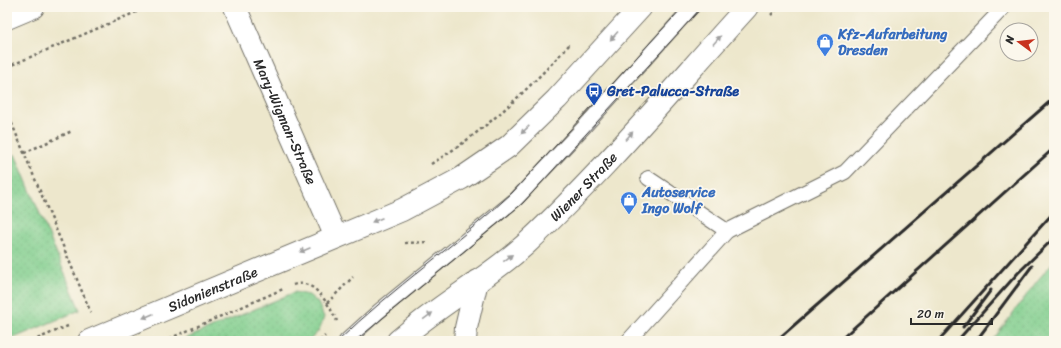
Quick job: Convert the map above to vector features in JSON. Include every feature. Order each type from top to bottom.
[{"type":"main road","points":[[7,18],[33,7]]},
{"type":"main road","name":"Mary-Wigman-Straße","points":[[235,7],[336,237]]},
{"type":"main road","points":[[336,237],[413,204],[462,178],[509,146],[557,99],[641,7]]},
{"type":"main road","name":"Wiener Straße","points":[[398,341],[416,325],[524,245],[558,212],[746,7]]},
{"type":"main road","name":"Sidonienstraße","points":[[89,341],[336,237]]},
{"type":"main road","points":[[465,341],[466,328],[477,281]]},
{"type":"lane","points":[[346,341],[379,311],[516,199],[586,126],[692,7]]},
{"type":"lane","points":[[628,341],[727,231],[845,172],[1004,7]]},
{"type":"lane","points":[[648,178],[727,231]]},
{"type":"path","points":[[7,67],[148,7]]},
{"type":"path","points":[[429,165],[502,114],[536,81],[573,41]]},
{"type":"path","points":[[7,112],[92,316]]},
{"type":"path","points":[[24,153],[72,131]]},
{"type":"path","points":[[327,303],[353,277]]},
{"type":"path","points":[[164,341],[295,284],[308,285],[317,291],[327,303],[338,322]]},
{"type":"green space","points":[[15,154],[80,310],[7,341],[7,157]]},
{"type":"green space","points":[[1054,261],[1054,341],[992,341],[1037,281]]},
{"type":"green space","points":[[295,292],[309,295],[318,303],[324,317],[320,329],[309,341],[180,341]]},
{"type":"tram line","points":[[338,341],[512,193],[683,7]]},
{"type":"tram line","points":[[355,341],[523,203],[702,7]]},
{"type":"railway","points":[[776,341],[1054,98]]},
{"type":"railway","points":[[839,341],[1054,148]]},
{"type":"railway","points":[[938,341],[1054,212]]},
{"type":"railway","points":[[957,341],[1018,273],[1054,238]]},
{"type":"railway","points":[[976,341],[1032,266]]},
{"type":"railway","points":[[963,327],[991,290]]},
{"type":"place","name":"Kfz-Aufarbeitung Dresden","points":[[825,57]]},
{"type":"place","name":"Gret-Palucca-Straße","points":[[594,106]]},
{"type":"place","name":"Autoservice Ingo Wolf","points":[[629,215]]}]
